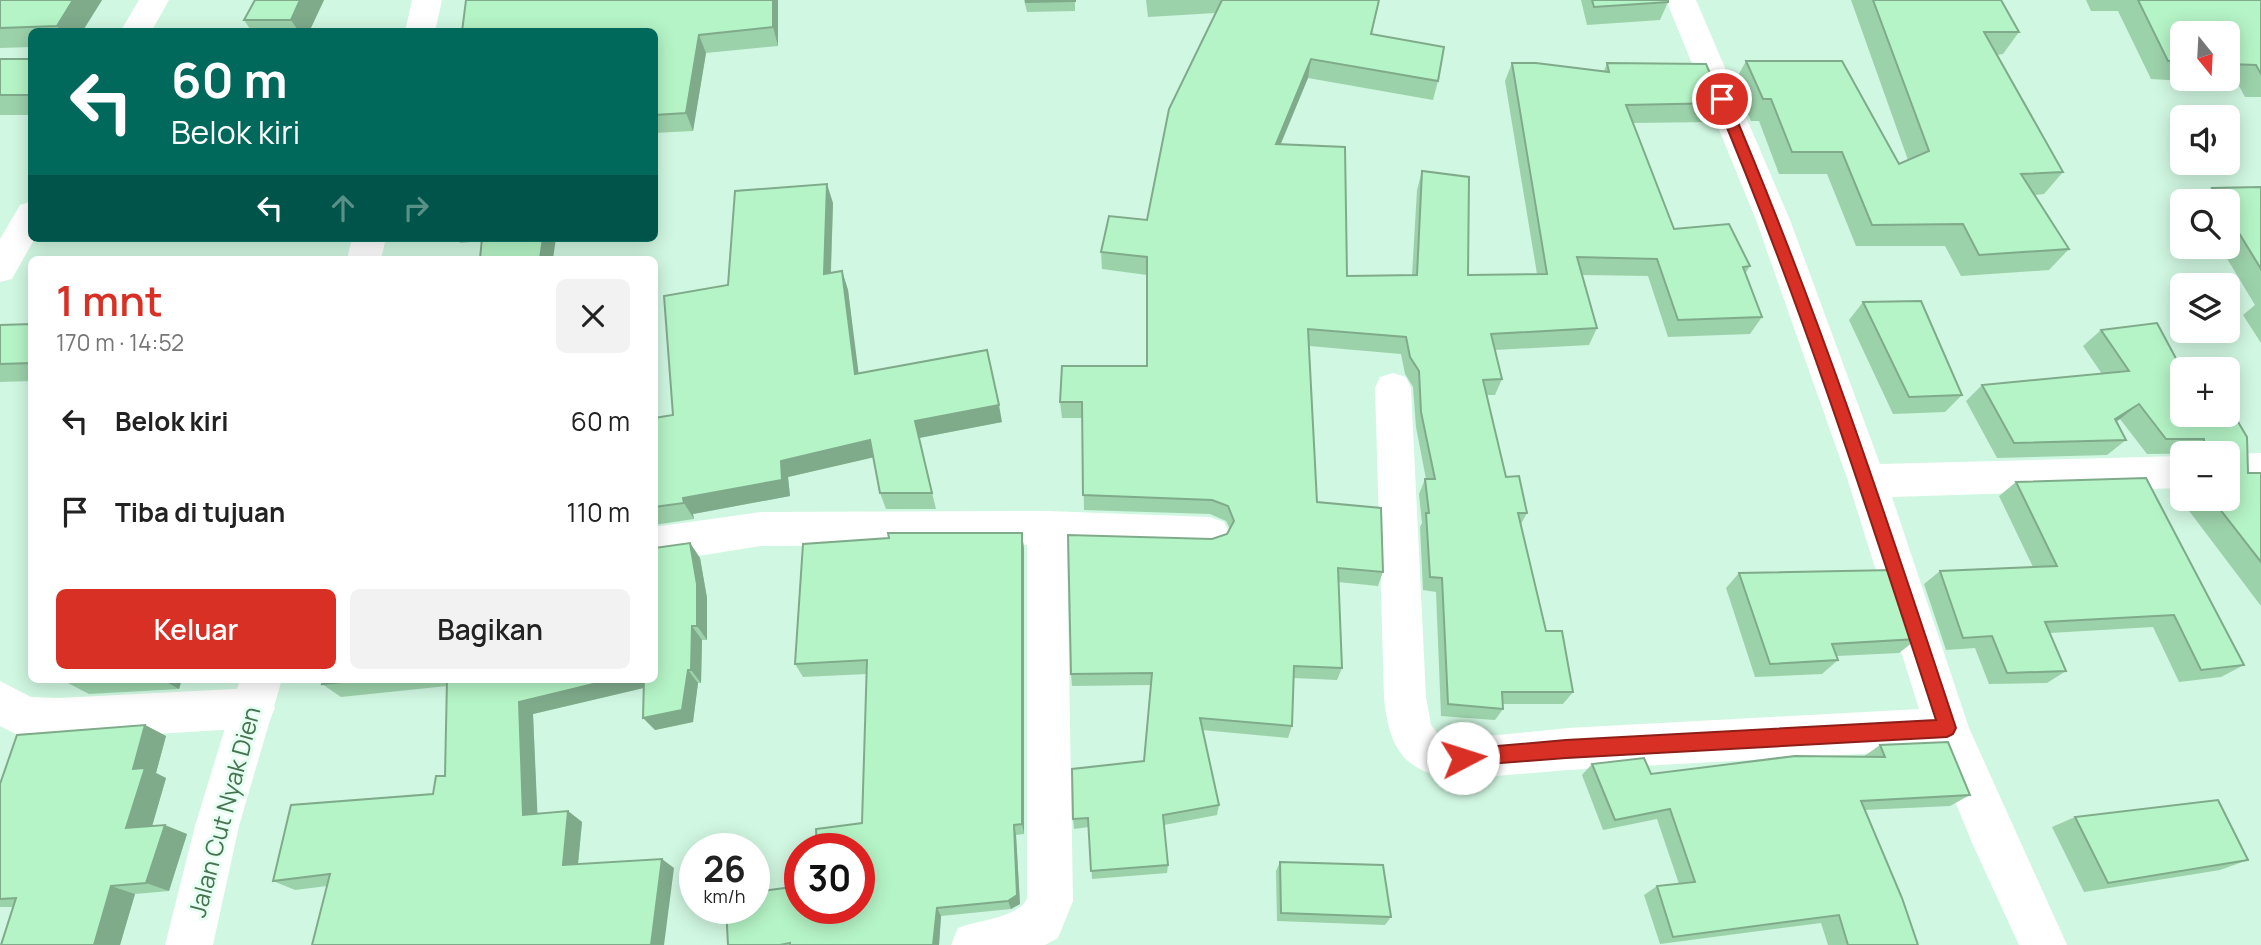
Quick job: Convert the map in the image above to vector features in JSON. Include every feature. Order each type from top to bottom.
[{"type":"street","points":[[137,28],[154,0]]},
{"type":"street","points":[[420,28],[427,0]]},
{"type":"street","points":[[1681,0],[1773,220],[1867,481],[1947,728],[1989,829],[2043,945]]},
{"type":"street","points":[[0,270],[28,221]]},
{"type":"street","points":[[1393,388],[1405,697],[1412,732],[1432,754],[1463,758],[1566,749],[1947,728]]},
{"type":"street","points":[[2240,470],[2261,469]]},
{"type":"street","points":[[1867,481],[2170,472]]},
{"type":"street","points":[[975,945],[1013,938],[1023,933],[1041,921],[1050,901],[1047,528]]},
{"type":"street","points":[[658,544],[761,529],[1047,528],[1210,534]]},
{"type":"street","points":[[0,701],[24,717],[59,719],[257,693]]},
{"type":"street","name":"Jalan Cut Nyak Dien","points":[[189,945],[217,826],[257,693]]},
{"type":"shaded area","points":[[0,0],[2261,0],[2261,945],[0,945]]},
{"type":"building","points":[[0,0],[73,0],[57,26],[0,28]]},
{"type":"building","points":[[255,0],[300,0],[291,20],[244,20]]},
{"type":"building","points":[[466,0],[773,0],[773,27],[699,35],[686,113],[658,115],[658,28],[462,28]]},
{"type":"building","points":[[1075,0],[1075,1],[1026,2]]},
{"type":"building","points":[[1222,0],[1379,0],[1371,34],[1444,47],[1438,81],[1311,59],[1276,144],[1345,147],[1347,276],[1417,275],[1422,171],[1469,177],[1468,275],[1547,274],[1512,63],[1536,63],[1609,72],[1607,63],[1706,64],[1723,103],[1626,105],[1674,229],[1729,224],[1750,266],[1743,267],[1762,317],[1678,320],[1657,259],[1577,257],[1597,328],[1491,334],[1502,379],[1483,380],[1506,477],[1519,476],[1527,513],[1518,513],[1546,631],[1562,631],[1573,692],[1502,692],[1503,709],[1448,704],[1442,578],[1430,577],[1426,513],[1429,513],[1425,479],[1435,479],[1421,412],[1419,371],[1410,357],[1406,337],[1308,329],[1317,502],[1381,508],[1383,572],[1338,568],[1342,668],[1294,666],[1292,726],[1200,718],[1219,805],[1163,815],[1168,865],[1091,871],[1088,818],[1073,819],[1072,769],[1144,761],[1152,673],[1071,674],[1068,535],[1212,539],[1227,534],[1234,521],[1228,506],[1212,500],[1083,495],[1082,402],[1060,402],[1062,366],[1147,366],[1147,257],[1101,252],[1109,216],[1147,220],[1169,109]]},
{"type":"building","points":[[1592,0],[1668,0],[1668,2],[1594,7]]},
{"type":"building","points":[[1873,0],[2001,0],[2019,32],[1984,32],[2063,172],[2021,174],[2069,249],[1979,255],[1963,224],[1872,225],[1842,152],[1792,152],[1771,99],[1763,99],[1746,61],[1842,61],[1899,164],[1929,151]]},
{"type":"building","points":[[2138,0],[2261,0],[2261,74],[2256,65],[2240,64],[2240,21],[2170,21],[2168,61]]},
{"type":"building","points":[[0,59],[28,59],[28,95],[0,95]]},
{"type":"building","points":[[827,184],[824,274],[842,271],[855,374],[987,350],[999,405],[915,421],[932,493],[880,493],[870,440],[781,461],[782,480],[683,498],[684,503],[658,506],[658,417],[673,415],[664,296],[728,285],[735,191]]},
{"type":"building","points":[[2261,187],[2261,269],[2240,235],[2240,189],[2212,188]]},
{"type":"building","points":[[482,242],[542,242],[540,256],[480,256]]},
{"type":"building","points":[[1921,301],[1962,395],[1909,397],[1863,302]]},
{"type":"building","points":[[2157,323],[2175,357],[2170,357],[2170,427],[2240,425],[2247,437],[2248,473],[2261,473],[2261,562],[2221,511],[2240,511],[2240,441],[2166,439],[2139,404],[2115,419],[2126,440],[2014,443],[1982,385],[2129,371],[2101,330]]},
{"type":"building","points":[[28,324],[28,363],[0,364],[0,325]]},
{"type":"building","points":[[2146,478],[2244,665],[2201,670],[2174,615],[2045,622],[2066,671],[2007,673],[1992,636],[1963,638],[1940,571],[2057,566],[2016,482]]},
{"type":"building","points":[[888,533],[1022,533],[1022,824],[1014,825],[1017,895],[1008,901],[937,908],[933,945],[728,945],[727,924],[770,924],[770,890],[784,888],[784,924],[875,924],[875,833],[816,833],[816,829],[862,823],[867,660],[795,664],[803,544],[889,538]]},
{"type":"building","points":[[690,543],[697,584],[697,626],[692,626],[691,670],[688,670],[682,710],[643,718],[644,683],[658,683],[658,547]]},
{"type":"building","points":[[1894,570],[1917,639],[1832,644],[1838,660],[1770,664],[1739,573]]},
{"type":"building","points":[[447,683],[597,683],[519,702],[523,815],[568,811],[563,865],[662,859],[651,945],[312,945],[330,874],[273,881],[291,805],[433,794],[436,776],[445,776]]},
{"type":"building","points":[[145,725],[133,769],[145,768],[126,828],[165,825],[146,883],[111,886],[94,945],[1,945],[16,898],[0,899],[0,784],[17,735]]},
{"type":"building","points":[[1948,742],[1970,795],[1861,801],[1902,898],[1918,945],[1848,945],[1839,915],[1673,937],[1657,886],[1695,882],[1670,809],[1615,820],[1592,764],[1644,758],[1651,774],[1795,756],[1885,757],[1880,745]]},
{"type":"building","points":[[2218,800],[2248,860],[2108,883],[2075,817]]},
{"type":"building","points":[[1280,862],[1383,865],[1391,917],[1281,913]]},
{"type":"route","points":[[1463,758],[1566,749],[1947,728],[1867,481],[1773,220],[1722,99]]}]
